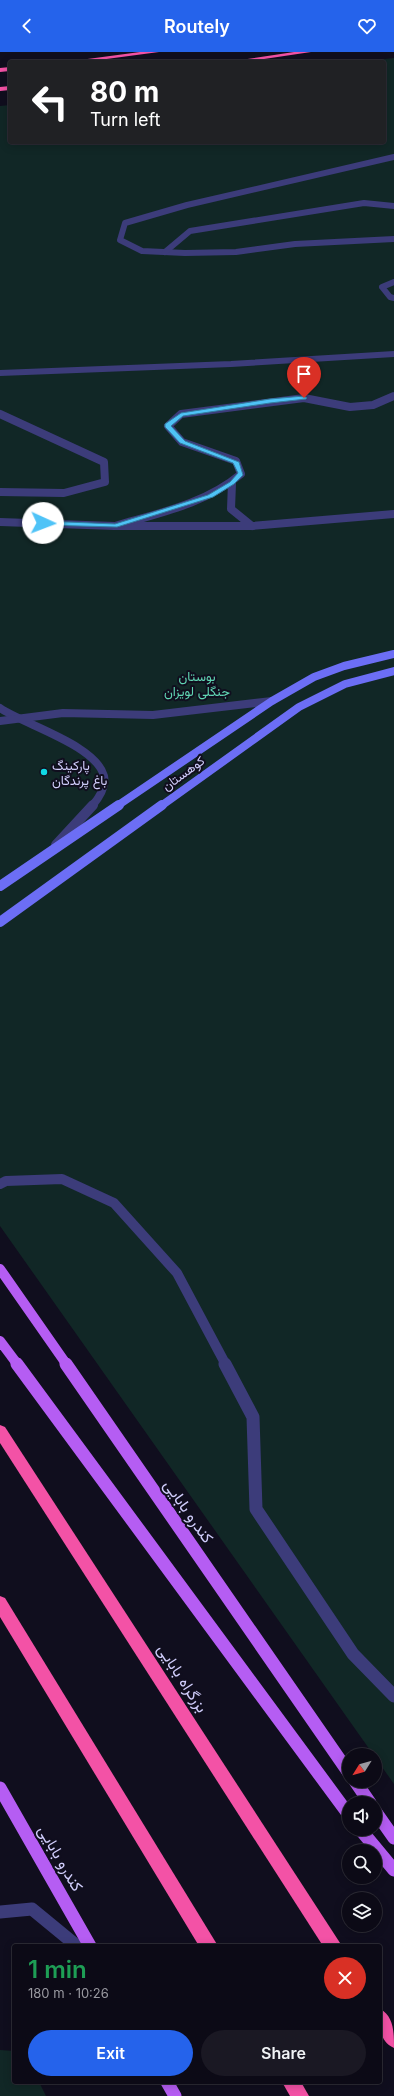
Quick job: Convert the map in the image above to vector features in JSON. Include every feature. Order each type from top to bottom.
[{"type":"highway","points":[[86,60],[156,52]]},
{"type":"highway","points":[[246,60],[308,52]]},
{"type":"highway","name":"بزرگراه بابایی","points":[[0,1432],[333,1944]]},
{"type":"highway","points":[[0,1603],[208,1944]]},
{"type":"highway","points":[[382,2021],[394,2039]]},
{"type":"highway","points":[[292,2084],[300,2096]]},
{"type":"main road","name":"کوهستان","points":[[0,886],[272,701],[314,677],[344,666],[394,654]]},
{"type":"main road","name":"کوهستان","points":[[0,922],[299,707],[317,696],[356,680],[394,671]]},
{"type":"main road","name":"کندرو بابایی","points":[[0,1269],[342,1763]]},
{"type":"main road","points":[[0,1341],[342,1805]]},
{"type":"main road","name":"کندرو بابایی","points":[[0,1788],[89,1944]]},
{"type":"main road","points":[[382,1820],[394,1838]]},
{"type":"main road","points":[[366,1836],[394,1870]]},
{"type":"main road","points":[[168,2084],[175,2096]]},
{"type":"street","points":[[394,157],[187,205],[124,223],[120,240],[142,251],[236,252],[295,244],[394,239]]},
{"type":"street","points":[[165,252],[190,231],[364,203],[394,206]]},
{"type":"street","points":[[394,282],[382,286],[390,297],[394,298]]},
{"type":"street","points":[[0,373],[231,364],[394,354]]},
{"type":"street","points":[[115,526],[211,496],[232,483],[241,474],[236,462],[182,442],[168,426],[181,414],[270,401],[304,398],[350,407],[373,405],[394,396]]},
{"type":"street","points":[[0,414],[104,462],[105,482],[64,493],[0,492]]},
{"type":"street","points":[[232,483],[231,509],[252,526]]},
{"type":"street","points":[[0,522],[115,526],[252,526],[394,514]]},
{"type":"street","points":[[0,721],[63,714],[154,715],[272,701]]},
{"type":"street","points":[[0,708],[17,718],[52,733],[83,750],[97,763],[103,775],[103,789],[86,812],[48,854]]},
{"type":"street","points":[[0,1184],[6,1181],[62,1179],[114,1203],[177,1273],[253,1417],[256,1509],[353,1654],[394,1696]]},
{"type":"street","points":[[0,1912],[32,1910],[74,1944]]},
{"type":"green space","name":"بوستان جنگلی لویزان","points":[[394,58],[394,1784],[382,1767],[382,1748],[369,1748],[0,1226],[0,106],[8,105],[8,144],[386,144],[386,60],[376,60]]},
{"type":"green space","points":[[0,2050],[12,2051],[12,2084],[40,2084],[46,2096],[0,2096]]},
{"type":"place","name":"پارکینگ باغ پرندگان","points":[[44,772]]},
{"type":"route","points":[[43,523],[115,526],[211,496],[232,483],[241,474],[236,462],[182,442],[168,426],[181,414],[270,401],[304,398]]}]
